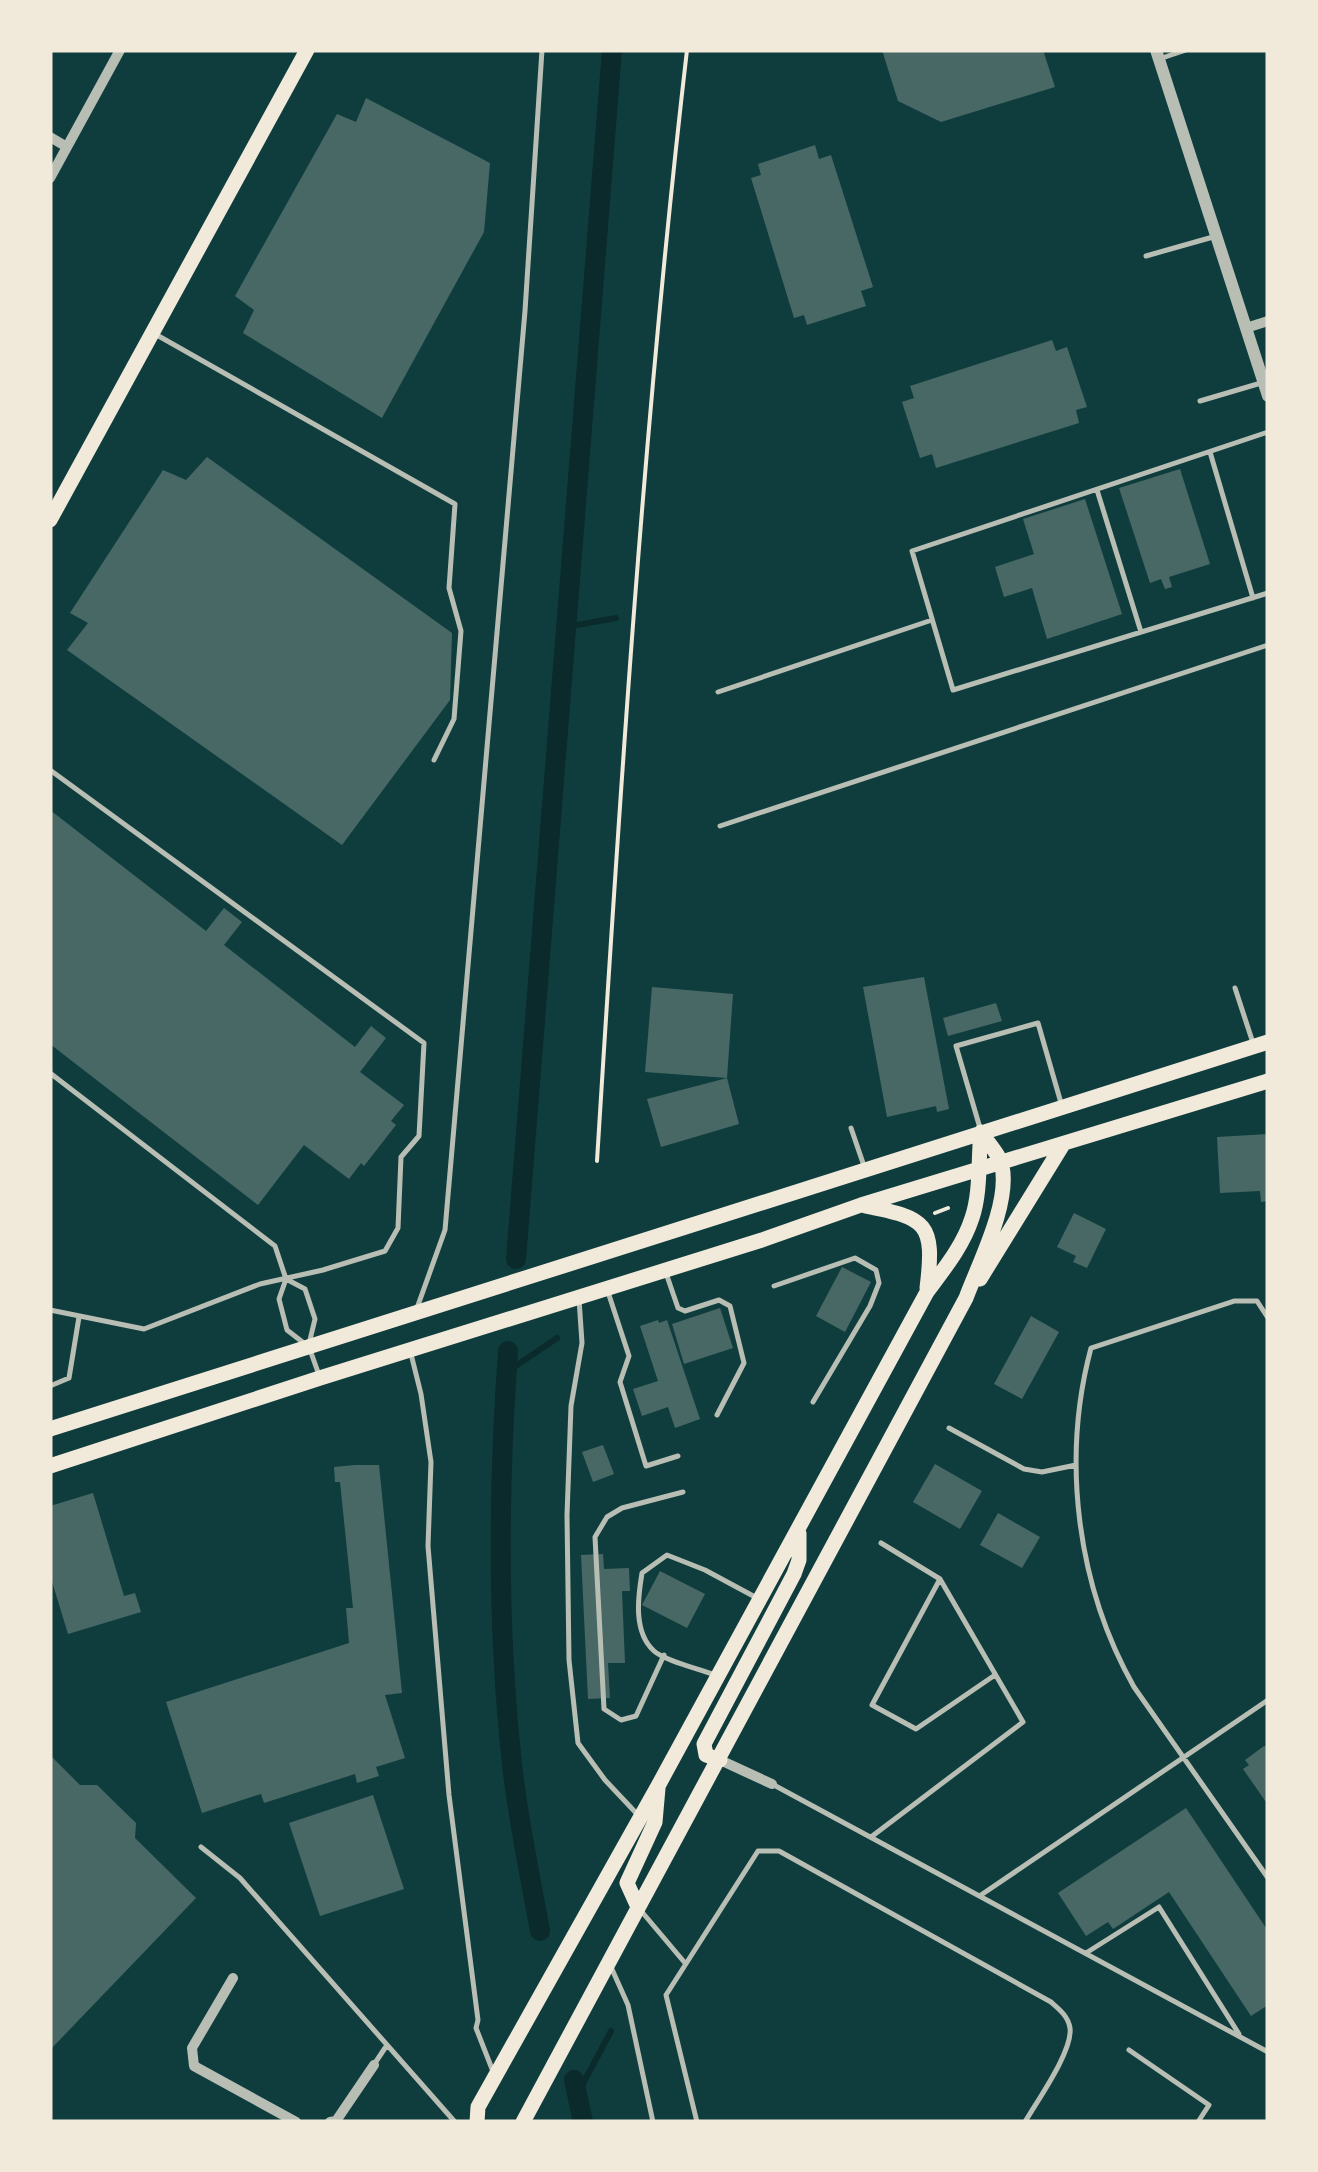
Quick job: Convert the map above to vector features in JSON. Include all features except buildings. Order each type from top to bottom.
[{"type":"main road","points":[[50,520],[307,50]]},
{"type":"main road","points":[[50,1429],[1261,1044]]},
{"type":"main road","points":[[50,1466],[861,1205],[1268,1081]]},
{"type":"main road","points":[[966,1298],[998,1210],[1002,1164],[981,1132]]},
{"type":"main road","points":[[477,2122],[478,2107],[927,1292],[956,1254],[977,1196],[981,1132]]},
{"type":"main road","points":[[524,2122],[966,1298],[1062,1146]]},
{"type":"main road","points":[[861,1205],[910,1215],[925,1230],[931,1248],[927,1292]]},
{"type":"main road","points":[[720,1760],[706,1755],[704,1744],[794,1574],[799,1560],[799,1529]]},
{"type":"main road","points":[[638,1905],[627,1883],[655,1822],[658,1786]]},
{"type":"street","points":[[50,178],[120,50]]},
{"type":"street","points":[[1158,54],[1266,389]]},
{"type":"street","points":[[50,138],[67,147]]},
{"type":"street","points":[[1246,328],[1268,321]]},
{"type":"street","points":[[720,1760],[772,1784]]},
{"type":"street","points":[[233,1978],[192,2048],[194,2066],[292,2122]]},
{"type":"street","points":[[330,2122],[336,2121],[374,2065]]},
{"type":"lane","points":[[419,1311],[445,1230],[524,330],[542,50]]},
{"type":"lane","points":[[1158,54],[1186,50]]},
{"type":"lane","points":[[1146,256],[1216,236]]},
{"type":"lane","points":[[152,333],[454,504],[449,588],[461,631],[454,719],[434,760]]},
{"type":"lane","points":[[1200,401],[1266,389]]},
{"type":"lane","points":[[1268,432],[912,551],[953,690],[1268,593]]},
{"type":"lane","points":[[1210,452],[1253,598]]},
{"type":"lane","points":[[1097,490],[1142,632]]},
{"type":"lane","points":[[718,692],[932,620]]},
{"type":"lane","points":[[720,826],[1268,645]]},
{"type":"lane","points":[[50,770],[424,1043],[419,1136],[401,1157],[398,1228],[385,1251],[260,1284],[144,1330],[50,1310]]},
{"type":"lane","points":[[1235,988],[1261,1044]]},
{"type":"lane","points":[[981,1132],[956,1046],[1038,1022],[1062,1106]]},
{"type":"lane","points":[[50,1072],[275,1246],[286,1279],[278,1299],[287,1330],[309,1347]]},
{"type":"lane","points":[[850,1128],[865,1169]]},
{"type":"lane","points":[[774,1286],[855,1258],[876,1270],[879,1284],[870,1306],[813,1402]]},
{"type":"lane","points":[[665,1270],[678,1308],[685,1311],[720,1300],[730,1306],[744,1363],[717,1416]]},
{"type":"lane","points":[[286,1279],[305,1289],[314,1319],[309,1347],[320,1378]]},
{"type":"lane","points":[[607,1289],[629,1356],[620,1382],[646,1466],[678,1456]]},
{"type":"lane","points":[[583,1296],[582,1343],[571,1406],[567,1516],[569,1660],[574,1710],[578,1743],[605,1780],[640,1817]]},
{"type":"lane","points":[[1268,1318],[1257,1302],[1234,1301],[1091,1348],[1082,1379],[1076,1465],[1084,1544],[1097,1600],[1116,1654],[1134,1687],[1268,1878]]},
{"type":"lane","points":[[50,1386],[69,1378],[79,1316]]},
{"type":"lane","points":[[410,1351],[432,1462],[428,1546],[449,1795],[476,2028],[497,2074]]},
{"type":"lane","points":[[948,1428],[1024,1469],[1042,1472],[1076,1465]]},
{"type":"lane","points":[[664,1656],[636,1716],[621,1720],[604,1709],[595,1537],[607,1517],[622,1508],[683,1492]]},
{"type":"lane","points":[[871,1837],[1023,1722],[940,1579],[881,1544]]},
{"type":"lane","points":[[718,1676],[654,1652],[638,1612],[642,1573],[667,1555],[705,1570],[760,1600]]},
{"type":"lane","points":[[940,1579],[872,1705],[916,1729],[995,1674]]},
{"type":"lane","points":[[980,1896],[1268,1700]]},
{"type":"lane","points":[[772,1784],[1268,2052]]},
{"type":"lane","points":[[201,1847],[240,1878],[455,2122]]},
{"type":"lane","points":[[697,2122],[666,1995],[758,1851],[779,1850],[1052,2002],[1064,2013],[1070,2027],[1068,2045],[1025,2122]]},
{"type":"lane","points":[[638,1905],[685,1963]]},
{"type":"lane","points":[[1086,1953],[1159,1907],[1241,2038]]},
{"type":"lane","points":[[608,1961],[628,2005],[654,2122]]},
{"type":"lane","points":[[374,2065],[387,2045]]},
{"type":"lane","points":[[1129,2050],[1209,2104],[1198,2122]]},
{"type":"path","points":[[597,1161],[632,660],[688,50]]},
{"type":"path","points":[[935,1212],[948,1208]]},
{"type":"waterway","points":[[516,1259],[612,50]]},
{"type":"waterway","points":[[566,627],[616,618]]},
{"type":"waterway","points":[[507,1372],[557,1338]]},
{"type":"waterway","points":[[508,1351],[501,1506],[504,1661],[515,1785],[540,1931]]},
{"type":"waterway","points":[[577,2095],[611,2031]]},
{"type":"waterway","points":[[574,2080],[583,2122]]}]
